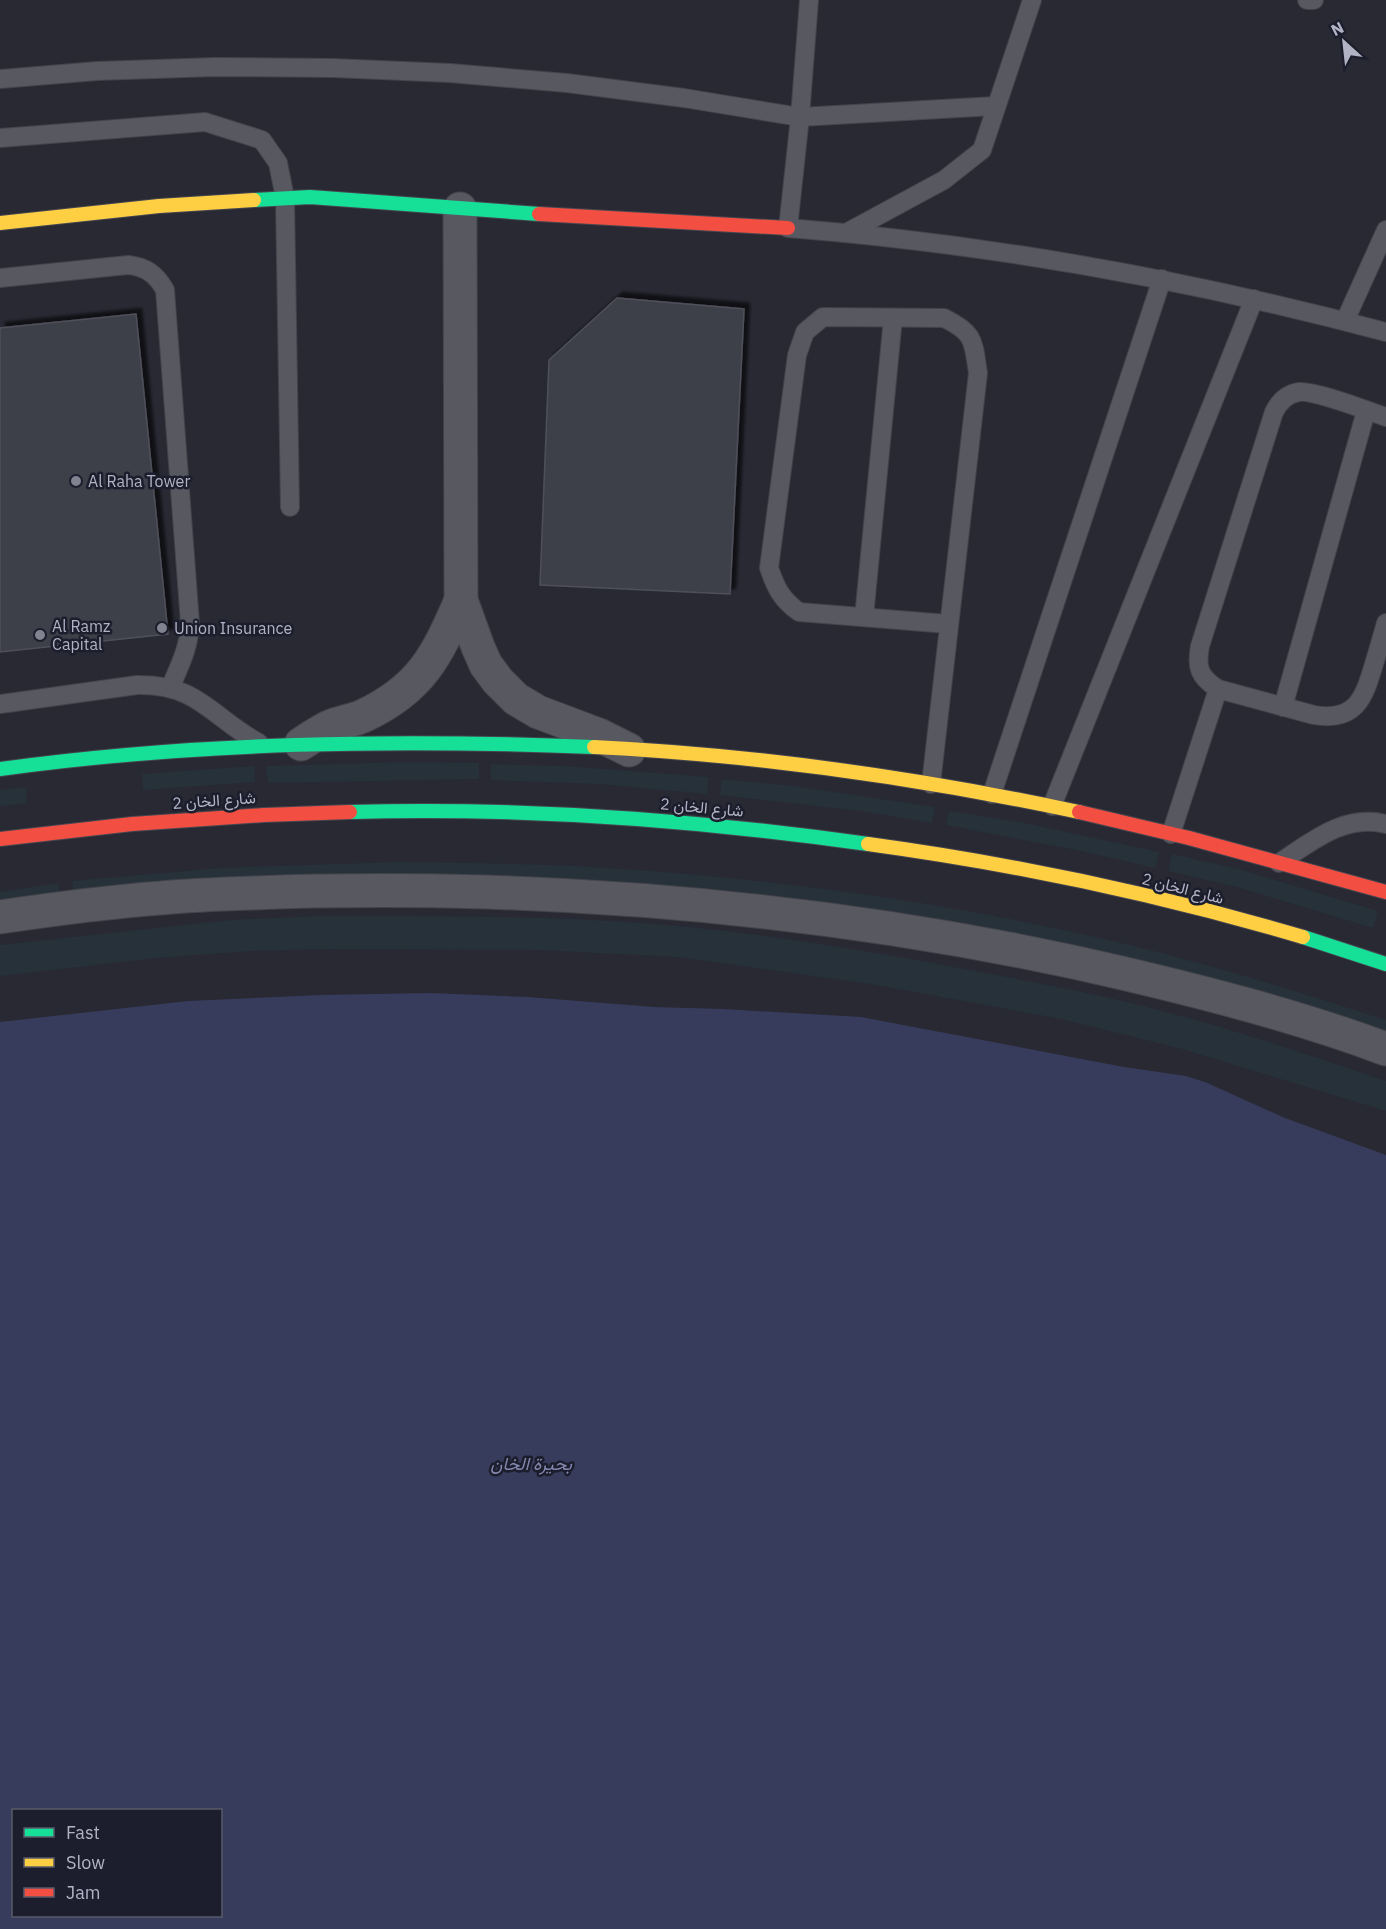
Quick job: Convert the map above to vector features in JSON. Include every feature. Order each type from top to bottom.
[{"type":"main road","points":[[0,223],[159,206],[310,197],[460,209],[788,228]]},
{"type":"main road","points":[[0,769],[125,754],[264,745],[417,742],[532,744],[630,750],[781,764],[992,794],[1171,834],[1386,892]]},
{"type":"main road","name":"شارع الخان 2","points":[[0,838],[170,819],[288,812],[394,810],[548,813],[641,818],[759,829],[876,844],[1107,886],[1194,906],[1280,930],[1386,964]]},
{"type":"street","points":[[460,209],[461,600],[486,665],[516,699],[538,712],[599,735],[630,750]]},
{"type":"street","points":[[301,744],[330,727],[360,718],[394,700],[408,688],[433,659],[461,600]]},
{"type":"street","points":[[0,917],[164,897],[310,891],[527,893],[685,904],[765,912],[928,934],[1052,957],[1177,986],[1272,1012],[1386,1049]]},
{"type":"lane","points":[[809,0],[788,228],[1046,258],[1162,279],[1254,299],[1386,332]]},
{"type":"lane","points":[[846,233],[944,180],[982,150],[1032,0]]},
{"type":"lane","points":[[1307,0],[1314,0]]},
{"type":"lane","points":[[0,79],[97,71],[215,67],[333,68],[438,72],[603,87],[800,117],[995,106]]},
{"type":"lane","points":[[0,138],[206,122],[262,140],[278,163],[285,198],[290,507]]},
{"type":"lane","points":[[1345,321],[1386,230]]},
{"type":"lane","points":[[0,278],[128,265],[140,266],[151,271],[165,290],[190,623],[186,652],[170,688]]},
{"type":"lane","points":[[992,794],[1162,279]]},
{"type":"lane","points":[[1052,806],[1254,299]]},
{"type":"lane","points":[[931,784],[978,373],[973,343],[962,327],[944,318],[823,317],[805,332],[797,355],[769,568],[777,588],[786,603],[799,612],[948,624]]},
{"type":"lane","points":[[864,617],[892,318]]},
{"type":"lane","points":[[1386,417],[1307,392],[1291,394],[1278,405],[1200,646],[1198,666],[1202,676],[1218,689],[1326,717],[1339,715],[1350,710],[1366,692],[1386,623]]},
{"type":"lane","points":[[1283,707],[1366,411]]},
{"type":"lane","points":[[0,704],[137,685],[157,685],[201,700],[245,736],[264,745]]},
{"type":"lane","points":[[1171,834],[1218,689]]},
{"type":"lane","points":[[1279,863],[1329,831],[1363,822],[1386,824]]},
{"type":"shaded area","points":[[408,762],[479,763],[479,779],[268,783],[266,766]]},
{"type":"shaded area","points":[[491,764],[564,766],[709,777],[707,794],[599,784],[491,780]]},
{"type":"shaded area","points":[[254,766],[255,782],[143,790],[142,774]]},
{"type":"shaded area","points":[[722,779],[793,786],[935,807],[932,823],[861,811],[720,795]]},
{"type":"shaded area","points":[[26,787],[27,803],[0,806],[0,790]]},
{"type":"shaded area","points":[[949,811],[1020,822],[1159,852],[1155,868],[946,825]]},
{"type":"shaded area","points":[[1172,854],[1242,870],[1378,911],[1373,928],[1237,887],[1168,871]]},
{"type":"shaded area","points":[[398,862],[575,866],[640,870],[836,891],[966,911],[1132,946],[1278,986],[1386,1020],[1386,1036],[929,919],[727,890],[599,882],[74,897],[72,881],[219,868]]},
{"type":"shaded area","points":[[58,883],[61,900],[0,907],[0,892]]},
{"type":"shaded area","points":[[314,916],[510,917],[627,922],[772,937],[916,960],[1123,1001],[1279,1045],[1386,1081],[1386,1111],[1182,1049],[1061,1019],[871,984],[677,957],[538,950],[322,949],[251,951],[156,958],[0,976],[0,945],[231,920]]},
{"type":"water","name":"بحيرة الخان","points":[[430,993],[861,1017],[1124,1067],[1186,1076],[1205,1082],[1285,1118],[1386,1155],[1386,1929],[0,1929],[0,1022],[188,1001]]},
{"type":"building","points":[[617,298],[744,309],[730,594],[540,585],[549,360]]},
{"type":"building","name":"Al Raha Tower","points":[[136,314],[168,634],[0,652],[0,328]]},
{"type":"traffic: fast","points":[[254,200],[310,197],[539,214]]},
{"type":"traffic: fast","points":[[0,769],[148,753],[296,745],[445,743],[594,747]]},
{"type":"traffic: fast","points":[[350,812],[480,812],[610,817],[739,828],[868,844]]},
{"type":"traffic: fast","points":[[1303,937],[1386,964]]},
{"type":"traffic: slow","points":[[0,223],[159,206],[254,200]]},
{"type":"traffic: slow","points":[[594,747],[716,756],[838,770],[959,789],[1079,812]]},
{"type":"traffic: slow","points":[[868,844],[978,861],[1087,882],[1142,894],[1303,937]]},
{"type":"traffic: jam","points":[[539,214],[788,228]]},
{"type":"traffic: jam","points":[[0,839],[132,824],[350,812]]},
{"type":"traffic: jam","points":[[1079,812],[1189,838],[1386,892]]},
{"type":"place","name":"Al Raha Tower","points":[[76,481]]},
{"type":"place","name":"Union Insurance","points":[[162,628]]},
{"type":"place","name":"Al Ramz Capital","points":[[40,635]]}]
